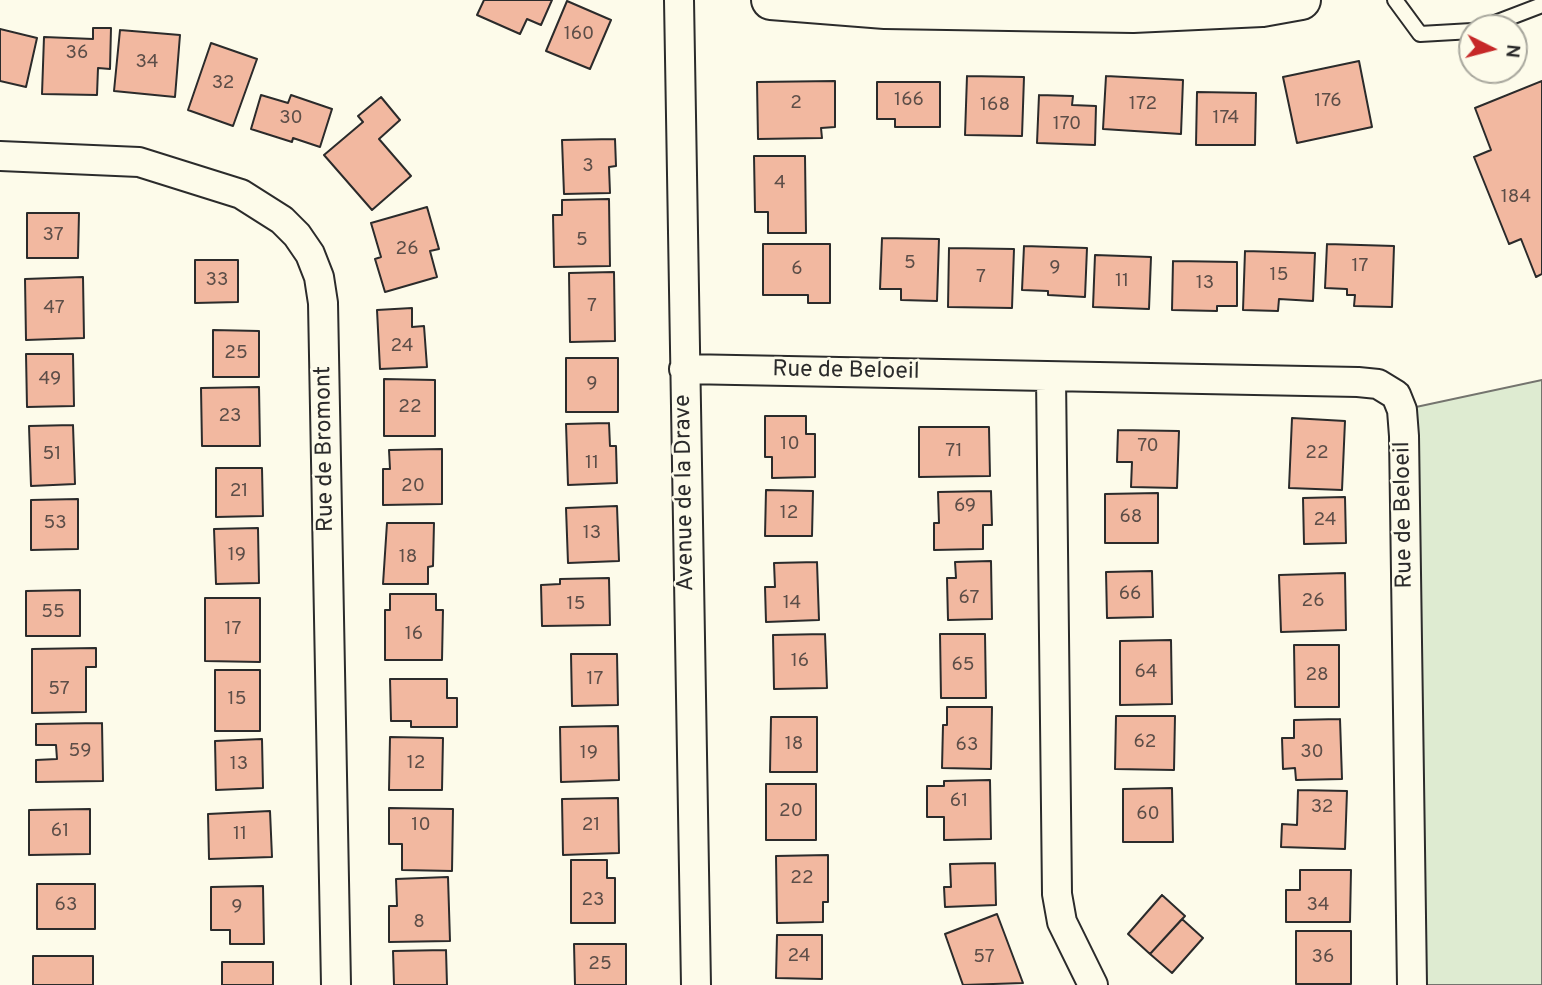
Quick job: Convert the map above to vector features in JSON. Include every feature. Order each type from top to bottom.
[{"type":"street","name":"Avenue de la Drave","points":[[679,0],[696,985]]},
{"type":"street","points":[[771,0],[885,9],[1029,6],[1198,11],[1262,7],[1301,0]]},
{"type":"street","name":"Rue de Bromont","points":[[0,156],[139,163],[241,194],[282,220],[297,235],[314,266],[323,303],[336,985]]},
{"type":"street","name":"Rue de Beloeil","points":[[684,369],[1358,382],[1378,384],[1396,395],[1402,410],[1404,436],[1412,985]]},
{"type":"street","points":[[1051,377],[1057,894],[1062,922],[1093,985]]},
{"type":"lane","points":[[1395,0],[1420,34],[1458,32]]},
{"type":"lane","points":[[1519,14],[1542,5]]},
{"type":"green space","points":[[1542,380],[1542,985],[1412,985],[1402,410]]},
{"type":"building","points":[[484,0],[552,0],[541,25],[527,19],[520,34],[477,15]]},
{"type":"building","points":[[567,1],[611,20],[590,69],[546,51]]},
{"type":"building","points":[[93,28],[111,28],[110,69],[98,68],[97,95],[42,94],[44,37],[93,39]]},
{"type":"building","points":[[0,29],[37,38],[26,87],[0,81]]},
{"type":"building","points":[[120,30],[180,35],[175,97],[114,91]]},
{"type":"building","points":[[211,43],[257,59],[233,126],[188,110]]},
{"type":"building","points":[[1359,61],[1372,127],[1297,143],[1283,77]]},
{"type":"building","points":[[967,76],[1024,77],[1022,136],[965,135]]},
{"type":"building","points":[[1106,76],[1183,80],[1181,134],[1103,129]]},
{"type":"building","points":[[835,81],[835,127],[821,128],[822,138],[758,139],[757,82]]},
{"type":"building","points":[[1542,81],[1542,274],[1536,277],[1521,239],[1509,244],[1474,157],[1491,150],[1475,108]]},
{"type":"building","points":[[877,82],[940,82],[940,127],[895,127],[895,119],[877,119]]},
{"type":"building","points":[[1197,92],[1256,93],[1255,145],[1196,145]]},
{"type":"building","points":[[261,95],[288,103],[291,95],[332,109],[320,147],[293,138],[292,142],[251,129]]},
{"type":"building","points":[[1039,95],[1073,96],[1072,105],[1096,106],[1095,145],[1037,143]]},
{"type":"building","points":[[381,97],[400,120],[379,139],[411,176],[372,210],[324,155],[363,122],[358,116]]},
{"type":"building","points":[[615,139],[616,166],[609,167],[610,193],[564,194],[562,140]]},
{"type":"building","points":[[754,156],[805,156],[806,233],[768,233],[768,212],[755,212]]},
{"type":"building","points":[[609,199],[610,266],[554,267],[553,215],[562,215],[562,200]]},
{"type":"building","points":[[427,207],[439,249],[430,251],[437,277],[385,292],[375,259],[381,257],[371,223]]},
{"type":"building","points":[[27,213],[79,213],[78,258],[27,258]]},
{"type":"building","points":[[882,238],[939,239],[937,301],[901,300],[901,289],[880,289]]},
{"type":"building","points":[[763,244],[830,244],[830,303],[808,303],[808,295],[763,295]]},
{"type":"building","points":[[1327,244],[1394,246],[1392,307],[1354,306],[1355,295],[1347,295],[1347,289],[1325,288]]},
{"type":"building","points":[[1024,246],[1087,248],[1085,297],[1022,290]]},
{"type":"building","points":[[949,248],[1014,249],[1012,308],[948,307]]},
{"type":"building","points":[[1245,251],[1315,253],[1313,301],[1279,299],[1278,311],[1243,310]]},
{"type":"building","points":[[1095,255],[1151,257],[1149,309],[1093,307]]},
{"type":"building","points":[[195,260],[238,260],[238,302],[195,303]]},
{"type":"building","points":[[1173,261],[1237,262],[1237,306],[1217,306],[1217,311],[1172,310]]},
{"type":"building","points":[[614,272],[615,341],[570,342],[569,273]]},
{"type":"building","points":[[83,277],[84,338],[26,340],[25,279]]},
{"type":"building","points":[[412,308],[412,327],[424,326],[427,367],[380,369],[377,310]]},
{"type":"building","points":[[213,330],[259,331],[259,377],[213,377]]},
{"type":"building","points":[[26,354],[73,354],[74,406],[27,407]]},
{"type":"building","points":[[566,358],[618,358],[618,412],[566,412]]},
{"type":"building","points":[[384,379],[435,380],[435,436],[384,436]]},
{"type":"building","points":[[259,387],[260,446],[202,446],[201,388]]},
{"type":"building","points":[[765,416],[806,416],[806,434],[815,434],[815,477],[772,478],[772,457],[765,457]]},
{"type":"building","points":[[1292,418],[1345,421],[1342,490],[1289,488]]},
{"type":"building","points":[[609,423],[610,446],[616,446],[617,483],[568,485],[566,424]]},
{"type":"building","points":[[73,425],[75,484],[31,486],[29,426]]},
{"type":"building","points":[[919,427],[989,427],[990,476],[919,477]]},
{"type":"building","points":[[1118,430],[1179,431],[1177,488],[1131,487],[1132,462],[1117,462]]},
{"type":"building","points":[[442,449],[442,504],[383,505],[383,469],[390,469],[389,450]]},
{"type":"building","points":[[216,468],[262,468],[263,516],[216,517]]},
{"type":"building","points":[[766,490],[813,491],[812,536],[765,536]]},
{"type":"building","points":[[991,491],[992,525],[983,525],[983,549],[934,550],[934,523],[939,523],[938,492]]},
{"type":"building","points":[[1158,493],[1158,543],[1105,543],[1105,494]]},
{"type":"building","points":[[1345,497],[1346,543],[1304,544],[1303,498]]},
{"type":"building","points":[[78,499],[78,549],[31,550],[31,500]]},
{"type":"building","points":[[617,506],[619,561],[568,563],[566,508]]},
{"type":"building","points":[[387,523],[434,523],[433,566],[428,567],[428,584],[383,584]]},
{"type":"building","points":[[258,528],[259,583],[216,584],[214,529]]},
{"type":"building","points":[[991,561],[992,619],[948,620],[947,578],[956,578],[955,562]]},
{"type":"building","points":[[817,562],[819,620],[766,622],[765,587],[775,587],[774,563]]},
{"type":"building","points":[[1152,571],[1153,617],[1107,618],[1106,572]]},
{"type":"building","points":[[1345,573],[1346,630],[1281,632],[1279,575]]},
{"type":"building","points":[[609,578],[610,625],[542,626],[541,585],[560,584],[560,579]]},
{"type":"building","points":[[80,590],[80,636],[26,636],[26,591]]},
{"type":"building","points":[[390,594],[436,594],[436,610],[443,610],[442,660],[385,660],[385,610],[390,610]]},
{"type":"building","points":[[205,598],[260,598],[260,662],[205,661]]},
{"type":"building","points":[[825,634],[827,688],[774,689],[773,635]]},
{"type":"building","points":[[940,634],[985,634],[986,698],[941,698]]},
{"type":"building","points":[[1171,640],[1172,704],[1120,705],[1120,641]]},
{"type":"building","points":[[1294,645],[1339,645],[1339,707],[1295,707]]},
{"type":"building","points":[[96,648],[96,667],[86,667],[86,712],[32,713],[32,649]]},
{"type":"building","points":[[571,654],[617,654],[618,705],[572,706]]},
{"type":"building","points":[[215,670],[260,670],[260,731],[215,731]]},
{"type":"building","points":[[390,679],[447,679],[447,698],[457,698],[457,727],[411,727],[411,721],[391,721]]},
{"type":"building","points":[[947,707],[992,707],[991,769],[942,768],[943,725],[947,725]]},
{"type":"building","points":[[1116,716],[1175,716],[1174,770],[1115,769]]},
{"type":"building","points":[[771,717],[817,717],[817,772],[770,772]]},
{"type":"building","points":[[1340,719],[1342,779],[1296,780],[1295,768],[1283,769],[1282,738],[1294,738],[1294,720]]},
{"type":"building","points":[[102,723],[103,781],[36,782],[36,760],[57,759],[56,745],[36,745],[36,724]]},
{"type":"building","points":[[618,726],[619,780],[561,782],[560,727]]},
{"type":"building","points":[[390,737],[443,738],[442,790],[389,790]]},
{"type":"building","points":[[262,739],[263,788],[216,790],[215,741]]},
{"type":"building","points":[[990,780],[991,839],[944,840],[944,817],[927,817],[927,786],[944,786],[944,781]]},
{"type":"building","points":[[766,784],[816,784],[816,840],[766,840]]},
{"type":"building","points":[[1172,788],[1173,842],[1123,842],[1123,789]]},
{"type":"building","points":[[1298,790],[1347,791],[1345,849],[1281,847],[1282,824],[1297,825]]},
{"type":"building","points":[[618,798],[619,853],[563,855],[562,799]]},
{"type":"building","points":[[389,808],[453,809],[452,871],[402,870],[402,844],[389,844]]},
{"type":"building","points":[[90,809],[90,854],[29,855],[29,810]]},
{"type":"building","points":[[270,811],[272,857],[209,859],[208,814]]},
{"type":"building","points":[[828,855],[828,902],[823,902],[823,922],[777,923],[776,856]]},
{"type":"building","points":[[571,860],[607,860],[607,878],[615,878],[615,923],[571,923]]},
{"type":"building","points":[[995,863],[996,905],[945,907],[944,887],[951,887],[950,864]]},
{"type":"building","points":[[1300,870],[1351,870],[1350,922],[1286,922],[1286,890],[1300,890]]},
{"type":"building","points":[[448,877],[450,941],[389,942],[389,906],[397,906],[396,879]]},
{"type":"building","points":[[37,884],[95,884],[95,929],[37,929]]},
{"type":"building","points":[[263,886],[264,944],[230,944],[230,930],[211,930],[211,887]]},
{"type":"building","points":[[1162,895],[1185,916],[1150,954],[1128,934]]},
{"type":"building","points":[[997,914],[1023,983],[963,985],[945,934]]},
{"type":"building","points":[[1182,919],[1203,938],[1172,973],[1150,954]]},
{"type":"building","points":[[1296,931],[1351,931],[1351,984],[1296,984]]},
{"type":"building","points":[[777,935],[822,935],[822,979],[776,978]]},
{"type":"building","points":[[574,944],[626,944],[626,985],[575,985]]},
{"type":"building","points":[[446,950],[447,985],[394,985],[393,951]]},
{"type":"building","points":[[33,956],[93,956],[93,985],[33,985]]},
{"type":"building","points":[[222,962],[273,962],[273,985],[222,985]]}]
